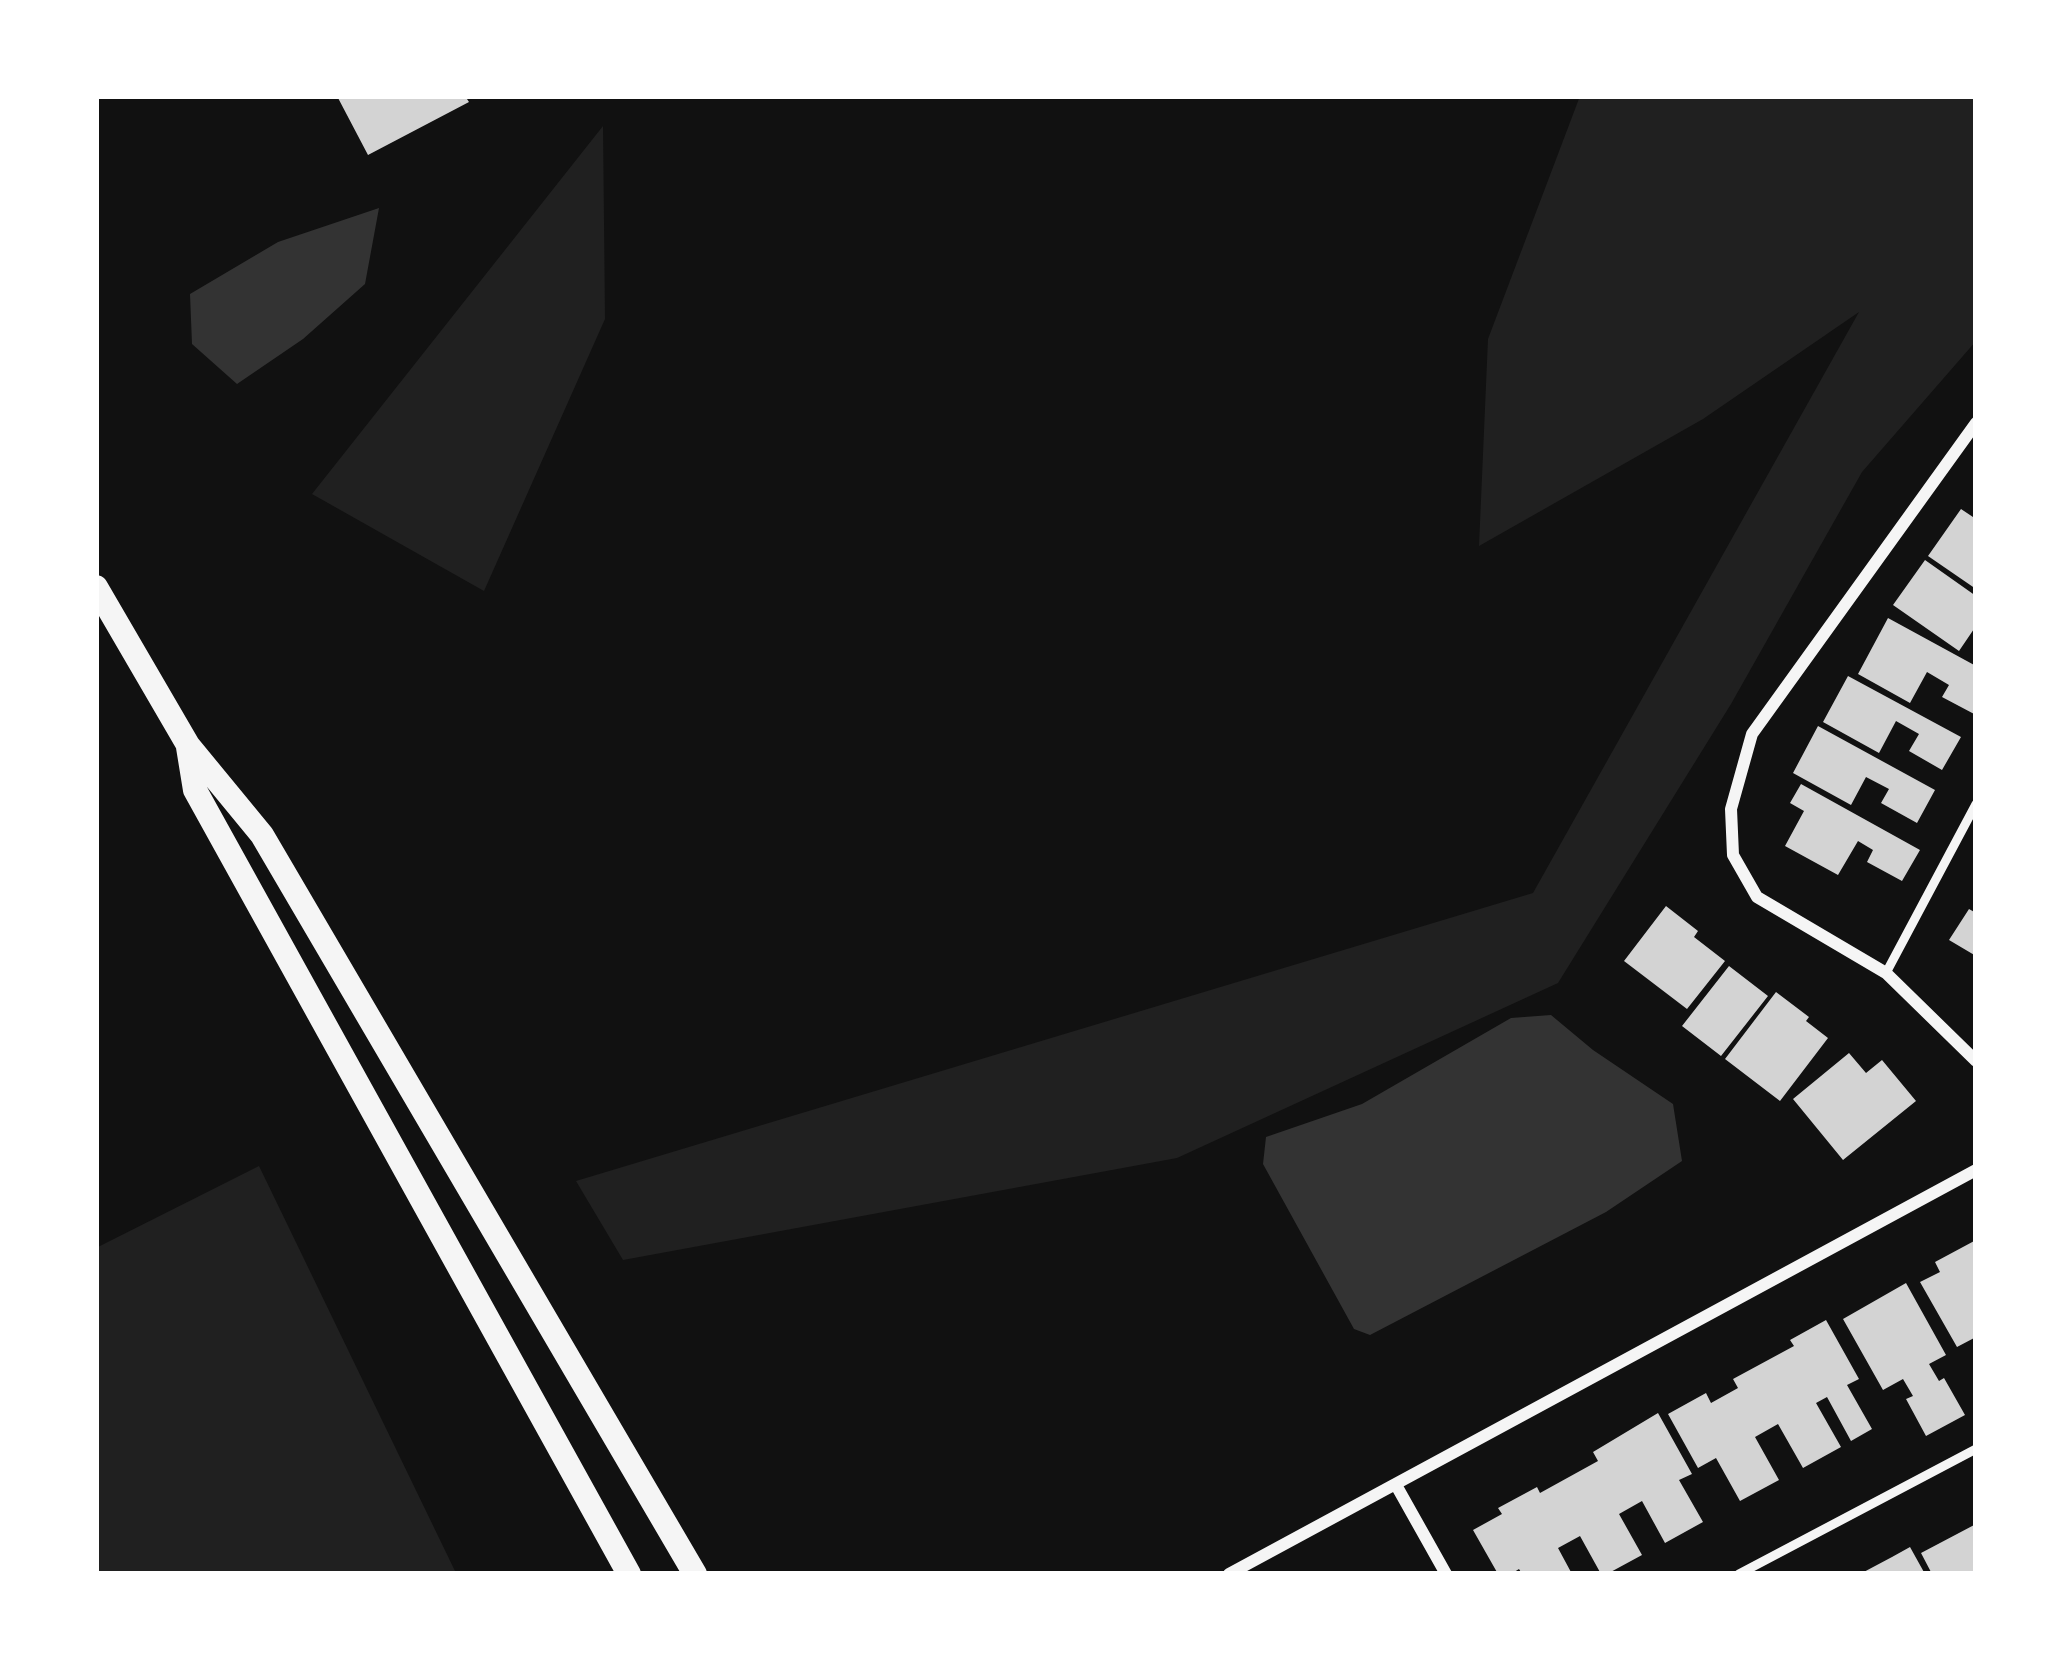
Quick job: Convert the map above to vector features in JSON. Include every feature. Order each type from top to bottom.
[{"type":"main road","points":[[96,587],[188,745],[262,835],[695,1574]]},
{"type":"main road","points":[[188,745],[195,790],[629,1574]]},
{"type":"street","points":[[1976,423],[1753,734],[1731,809],[1733,854],[1757,897],[1886,973],[1976,1060]]},
{"type":"street","points":[[1228,1574],[1976,1170]]},
{"type":"street","points":[[1396,1485],[1446,1574]]},
{"type":"lane","points":[[1886,973],[1976,804]]},
{"type":"lane","points":[[1739,1574],[1976,1449]]},
{"type":"shaded area","points":[[1580,96],[1976,96],[1976,341],[1862,472],[1731,704],[1558,983],[1177,1158],[623,1260],[576,1181],[1533,893],[1859,312],[1703,419],[1479,546],[1488,339]]},
{"type":"shaded area","points":[[603,126],[605,319],[484,591],[312,494]]},
{"type":"shaded area","points":[[379,208],[365,284],[303,339],[237,384],[192,344],[190,294],[278,242]]},
{"type":"shaded area","points":[[1551,1015],[1673,1104],[1682,1161],[1606,1212],[1370,1335],[1354,1329],[1263,1164],[1266,1137],[1362,1104],[1511,1018]]},
{"type":"shaded area","points":[[259,1166],[455,1571],[450,1574],[96,1574],[96,1248]]},
{"type":"building","points":[[337,96],[465,96],[469,102],[368,155]]},
{"type":"building","points":[[1961,509],[1976,519],[1976,589],[1928,556]]},
{"type":"building","points":[[1925,560],[1976,596],[1976,626],[1959,651],[1893,605]]},
{"type":"building","points":[[1888,618],[1976,666],[1976,715],[1942,697],[1949,685],[1927,672],[1910,703],[1858,674]]},
{"type":"building","points":[[1848,676],[1961,737],[1942,770],[1909,751],[1919,734],[1896,721],[1879,753],[1823,722]]},
{"type":"building","points":[[1818,726],[1935,790],[1917,823],[1881,803],[1889,789],[1866,777],[1851,805],[1793,773]]},
{"type":"building","points":[[1801,784],[1920,850],[1902,881],[1867,862],[1873,850],[1858,841],[1838,875],[1785,846],[1804,811],[1790,803]]},
{"type":"building","points":[[1666,906],[1725,961],[1687,1009],[1624,961]]},
{"type":"building","points":[[1969,909],[1976,913],[1976,956],[1949,940]]},
{"type":"building","points":[[1729,966],[1768,996],[1721,1056],[1682,1026]]},
{"type":"building","points":[[1776,992],[1828,1038],[1780,1101],[1725,1059]]},
{"type":"building","points":[[1849,1053],[1866,1073],[1882,1060],[1916,1101],[1843,1160],[1793,1099]]},
{"type":"building","points":[[1976,1240],[1976,1337],[1957,1347],[1920,1282],[1940,1272],[1935,1262]]},
{"type":"building","points":[[1906,1283],[1946,1355],[1929,1364],[1939,1381],[1944,1378],[1965,1415],[1926,1436],[1906,1399],[1913,1396],[1903,1379],[1883,1390],[1843,1319]]},
{"type":"building","points":[[1826,1320],[1859,1379],[1847,1385],[1872,1429],[1851,1441],[1827,1397],[1816,1403],[1841,1447],[1803,1468],[1778,1424],[1755,1437],[1779,1480],[1740,1501],[1716,1458],[1698,1468],[1668,1414],[1706,1393],[1711,1403],[1738,1388],[1733,1379],[1794,1346],[1790,1340]]},
{"type":"building","points":[[1658,1413],[1692,1474],[1679,1480],[1703,1522],[1665,1543],[1642,1501],[1619,1514],[1642,1555],[1607,1574],[1601,1574],[1580,1536],[1558,1548],[1572,1574],[1522,1574],[1519,1569],[1498,1574],[1473,1530],[1502,1514],[1498,1508],[1537,1487],[1540,1493],[1598,1461],[1593,1452]]},
{"type":"building","points":[[1976,1524],[1976,1574],[1932,1574],[1921,1553]]},
{"type":"building","points":[[1910,1547],[1925,1574],[1860,1574],[1892,1557]]}]
